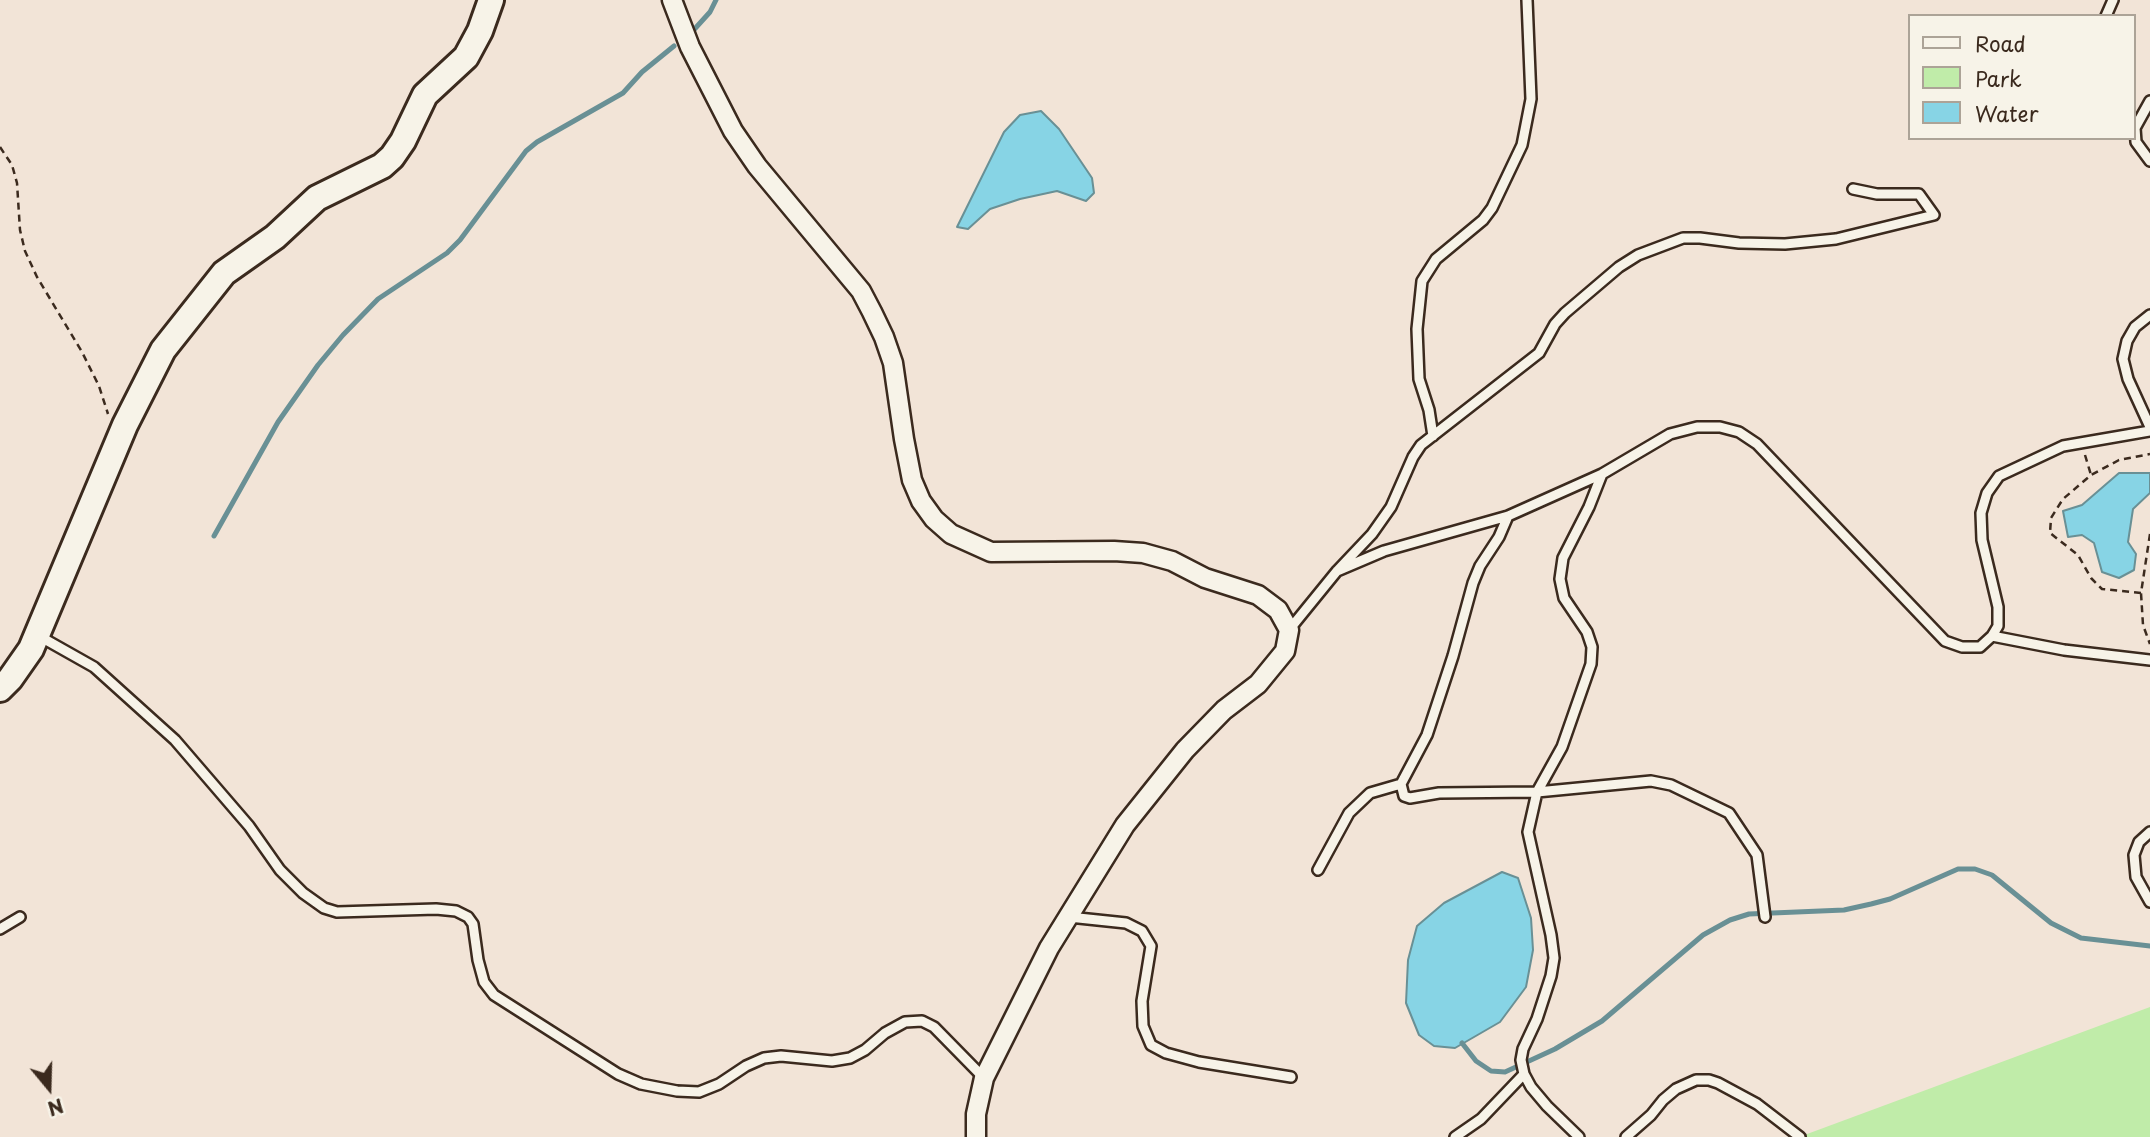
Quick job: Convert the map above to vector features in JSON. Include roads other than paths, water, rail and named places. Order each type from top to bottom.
[{"type":"street","points":[[0,689],[32,649],[117,444],[158,358],[224,273],[275,237],[317,198],[382,166],[392,157],[403,141],[425,95],[466,57],[480,32],[491,0]]},
{"type":"street","points":[[672,0],[690,47],[733,131],[757,166],[862,291],[893,363],[912,480],[921,501],[934,520],[951,534],[991,552],[1114,551],[1143,553],[1172,561],[1205,578],[1258,595],[1279,610],[1289,630],[1285,651],[1258,684],[1224,710],[1185,750],[1125,825],[1024,994],[984,1078],[976,1114],[976,1137]]},
{"type":"lane","points":[[1433,436],[1429,410],[1419,379],[1417,329],[1422,281],[1436,259],[1483,220],[1492,208],[1522,145],[1531,99],[1527,0]]},
{"type":"lane","points":[[2136,126],[2150,101]]},
{"type":"lane","points":[[2133,140],[2150,150]]},
{"type":"lane","points":[[2133,140],[2150,161]]},
{"type":"lane","points":[[1289,630],[1337,571],[1372,534],[1391,507],[1421,445],[1539,353],[1555,324],[1565,313],[1619,267],[1638,255],[1684,238],[1756,244],[1836,239],[1934,215],[1919,194],[1877,194],[1853,188]]},
{"type":"lane","points":[[1337,571],[1384,551],[1508,516],[1602,474],[1670,434],[1697,427],[1720,427],[1739,432],[1757,444],[1945,641],[1962,647],[1980,647],[1998,626],[1998,607],[1982,540],[1981,513],[1987,493],[1999,476],[2063,446],[2150,429],[2128,379],[2123,359],[2127,341],[2135,327],[2150,315]]},
{"type":"lane","points":[[1579,1137],[1531,1087],[1521,1060],[1551,976],[1554,957],[1552,935],[1528,832],[1537,792],[1562,747],[1591,664],[1592,648],[1587,632],[1564,598],[1560,579],[1563,558],[1589,507],[1602,474]]},
{"type":"lane","points":[[1508,516],[1499,537],[1480,566],[1427,735],[1401,784],[1404,796],[1410,798],[1439,793],[1537,792],[1651,781],[1671,785],[1729,813],[1757,855],[1765,917]]},
{"type":"lane","points":[[38,635],[94,667],[175,740],[249,826],[280,870],[303,893],[324,908],[337,912],[436,909],[456,911],[468,917],[473,924],[484,982],[494,995],[618,1074],[641,1084],[699,1092],[719,1084],[764,1058],[781,1056],[832,1061],[849,1058],[885,1032],[905,1022],[922,1021],[934,1027],[984,1078]]},
{"type":"lane","points":[[1992,636],[2064,650],[2150,660]]},
{"type":"lane","points":[[1318,870],[1349,813],[1370,793],[1401,784]]},
{"type":"lane","points":[[2150,832],[2139,842],[2134,855],[2136,877],[2150,902]]},
{"type":"lane","points":[[0,929],[20,917]]},
{"type":"lane","points":[[1069,917],[1126,923],[1142,932],[1151,946],[1142,1000],[1143,1026],[1151,1045],[1166,1053],[1199,1062],[1292,1077]]},
{"type":"lane","points":[[1455,1137],[1481,1119],[1524,1073]]},
{"type":"lane","points":[[1626,1137],[1676,1089],[1696,1080],[1718,1083],[1757,1104],[1800,1137]]},
{"type":"water","points":[[1041,111],[1059,129],[1092,178],[1094,193],[1086,201],[1057,191],[1020,199],[990,209],[968,229],[957,227],[1004,132],[1020,115]]},
{"type":"water","points":[[2119,473],[2150,473],[2150,493],[2133,509],[2128,542],[2136,554],[2134,570],[2119,578],[2102,572],[2094,543],[2082,535],[2068,537],[2063,511],[2082,505]]},
{"type":"water","points":[[1502,872],[1518,878],[1531,918],[1533,950],[1526,987],[1500,1022],[1455,1048],[1434,1046],[1419,1035],[1406,1003],[1408,960],[1417,926],[1444,903]]},
{"type":"waterway","points":[[691,33],[710,12],[716,0]]},
{"type":"waterway","points":[[214,536],[278,422],[343,335],[378,299],[447,253],[460,240],[526,151],[623,93],[642,72],[674,46]]},
{"type":"waterway","points":[[1462,1043],[1476,1061],[1491,1071],[1505,1072],[1555,1049],[1602,1021],[1703,935],[1730,920],[1749,914],[1844,910],[1871,904],[1890,899],[1958,869],[1975,869],[1992,875],[2051,923],[2081,938],[2150,946]]}]
